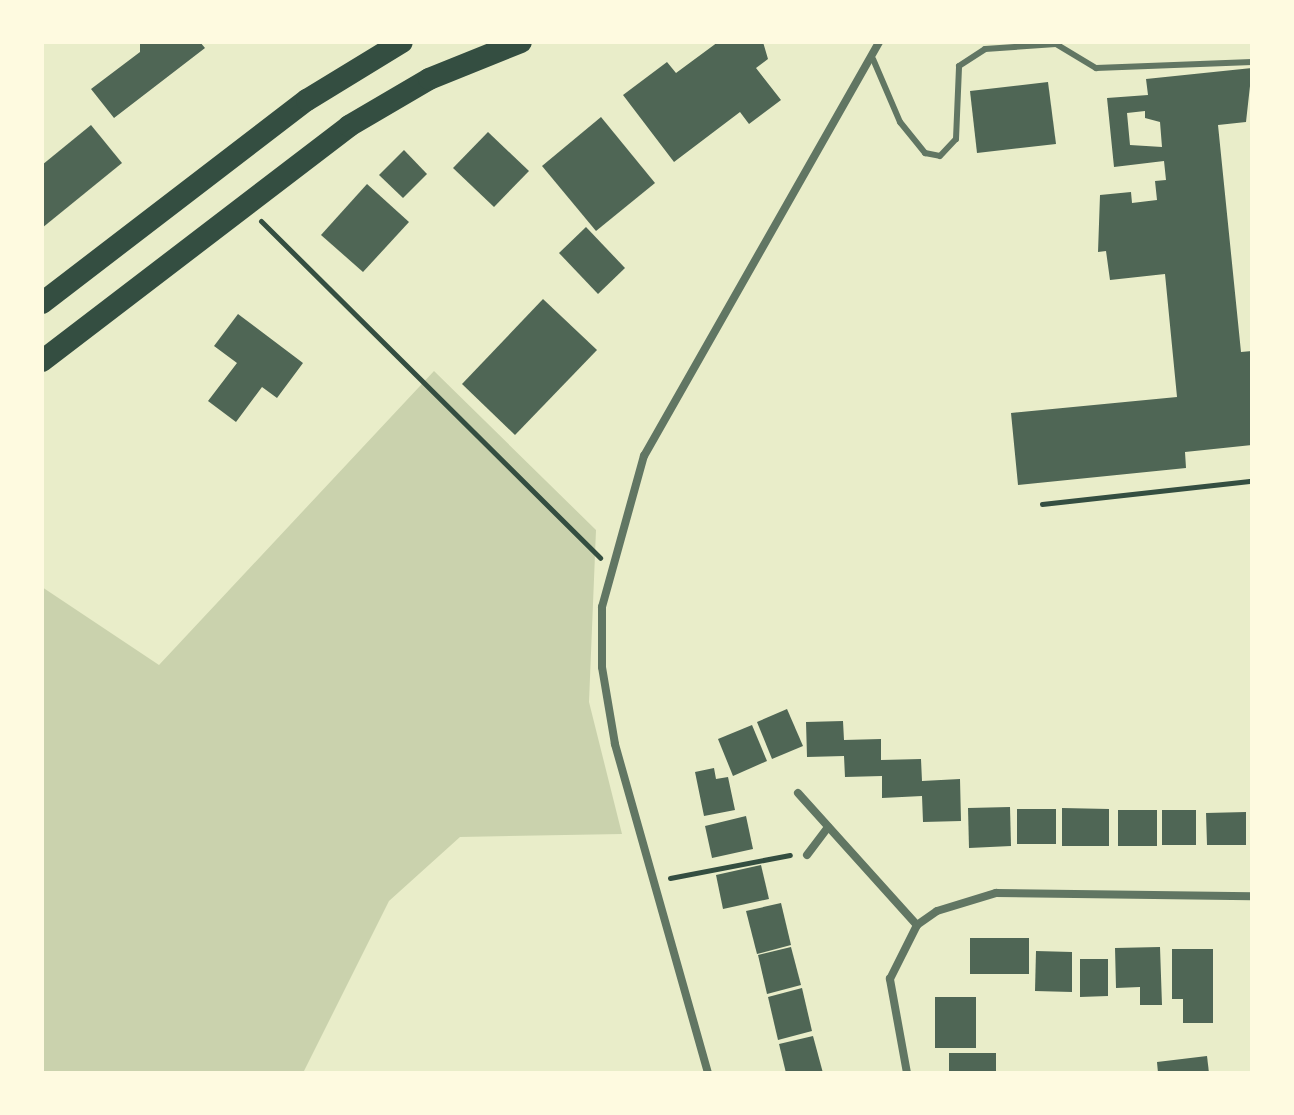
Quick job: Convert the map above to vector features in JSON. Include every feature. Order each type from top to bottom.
[{"type":"highway","points":[[42,303],[307,100],[402,42]]},
{"type":"highway","points":[[42,361],[349,126],[429,79],[521,42]]},
{"type":"street","points":[[708,1073],[654,881],[602,667],[610,567],[644,456],[759,244],[873,59],[879,42]]},
{"type":"street","points":[[798,793],[917,925]]},
{"type":"street","points":[[807,855],[828,827]]},
{"type":"street","points":[[907,1073],[890,979],[917,925],[996,893],[1252,896]]},
{"type":"lane","points":[[873,59],[900,122],[925,153],[940,156],[956,139],[959,66],[985,49],[1056,44],[1096,68],[1252,62]]},
{"type":"path","points":[[246,203],[610,567]]},
{"type":"path","points":[[1042,504],[1252,481]]},
{"type":"path","points":[[654,881],[774,855],[807,855]]},
{"type":"green space","points":[[434,371],[596,530],[589,702],[622,834],[460,837],[389,901],[303,1073],[42,1073],[42,587],[159,665]]},
{"type":"building","points":[[140,42],[200,42],[205,48],[114,118],[91,89],[140,52]]},
{"type":"building","points":[[718,42],[763,42],[768,59],[756,68],[781,100],[749,124],[740,112],[674,162],[623,95],[667,62],[676,73]]},
{"type":"building","points":[[1252,68],[1246,122],[1218,125],[1241,352],[1252,351],[1252,445],[1185,452],[1186,468],[1018,485],[1011,413],[1177,397],[1165,274],[1110,280],[1106,251],[1098,252],[1100,195],[1131,192],[1132,203],[1157,200],[1155,181],[1166,180],[1164,161],[1114,167],[1107,98],[1148,95],[1146,79]],"holes":[[[1145,111],[1145,118],[1160,122],[1162,147],[1130,145],[1127,113]]]},
{"type":"building","points":[[1048,82],[1056,144],[977,153],[970,91]]},
{"type":"building","points":[[601,117],[655,183],[596,231],[542,166]]},
{"type":"building","points":[[91,125],[122,163],[42,228],[42,165]]},
{"type":"building","points":[[488,132],[529,171],[494,207],[453,168]]},
{"type":"building","points":[[404,150],[427,174],[403,198],[379,175]]},
{"type":"building","points":[[367,184],[409,222],[363,272],[321,235]]},
{"type":"building","points":[[586,227],[625,268],[598,294],[559,253]]},
{"type":"building","points":[[543,299],[597,350],[515,435],[462,384]]},
{"type":"building","points":[[238,314],[303,363],[277,398],[262,387],[236,422],[208,401],[237,363],[214,346]]},
{"type":"building","points":[[787,709],[803,746],[772,759],[757,722]]},
{"type":"building","points":[[843,721],[844,740],[881,739],[881,760],[921,759],[922,781],[960,779],[961,821],[923,822],[922,796],[882,798],[882,776],[845,777],[844,756],[807,757],[806,722]]},
{"type":"building","points":[[752,725],[767,761],[733,776],[718,739]]},
{"type":"building","points":[[714,768],[716,779],[728,777],[735,810],[704,816],[695,772]]},
{"type":"building","points":[[1010,807],[1011,846],[969,848],[968,808]]},
{"type":"building","points":[[1062,808],[1109,809],[1109,846],[1062,846]]},
{"type":"building","points":[[1017,809],[1056,809],[1056,844],[1017,844]]},
{"type":"building","points":[[1118,810],[1157,810],[1157,846],[1118,846]]},
{"type":"building","points":[[1162,810],[1196,810],[1196,845],[1162,845]]},
{"type":"building","points":[[1246,812],[1246,845],[1207,845],[1206,813]]},
{"type":"building","points":[[746,816],[753,849],[712,858],[705,826]]},
{"type":"building","points":[[761,865],[769,899],[723,909],[716,875]]},
{"type":"building","points":[[781,903],[791,945],[757,954],[746,911]]},
{"type":"building","points":[[970,938],[1029,938],[1029,974],[970,974]]},
{"type":"building","points":[[791,947],[801,985],[767,994],[758,955]]},
{"type":"building","points":[[1160,947],[1162,1005],[1140,1005],[1140,987],[1116,988],[1115,948]]},
{"type":"building","points":[[1172,949],[1213,949],[1213,1023],[1183,1023],[1183,999],[1172,999]]},
{"type":"building","points":[[1036,951],[1072,952],[1072,992],[1035,991]]},
{"type":"building","points":[[1080,959],[1108,959],[1108,996],[1080,997]]},
{"type":"building","points":[[802,988],[812,1031],[778,1040],[768,997]]},
{"type":"building","points":[[935,997],[976,997],[976,1048],[935,1048]]},
{"type":"building","points":[[813,1036],[823,1073],[786,1073],[779,1044]]},
{"type":"building","points":[[949,1053],[996,1053],[996,1073],[949,1073]]},
{"type":"building","points":[[1207,1056],[1209,1073],[1158,1073],[1157,1062]]}]
